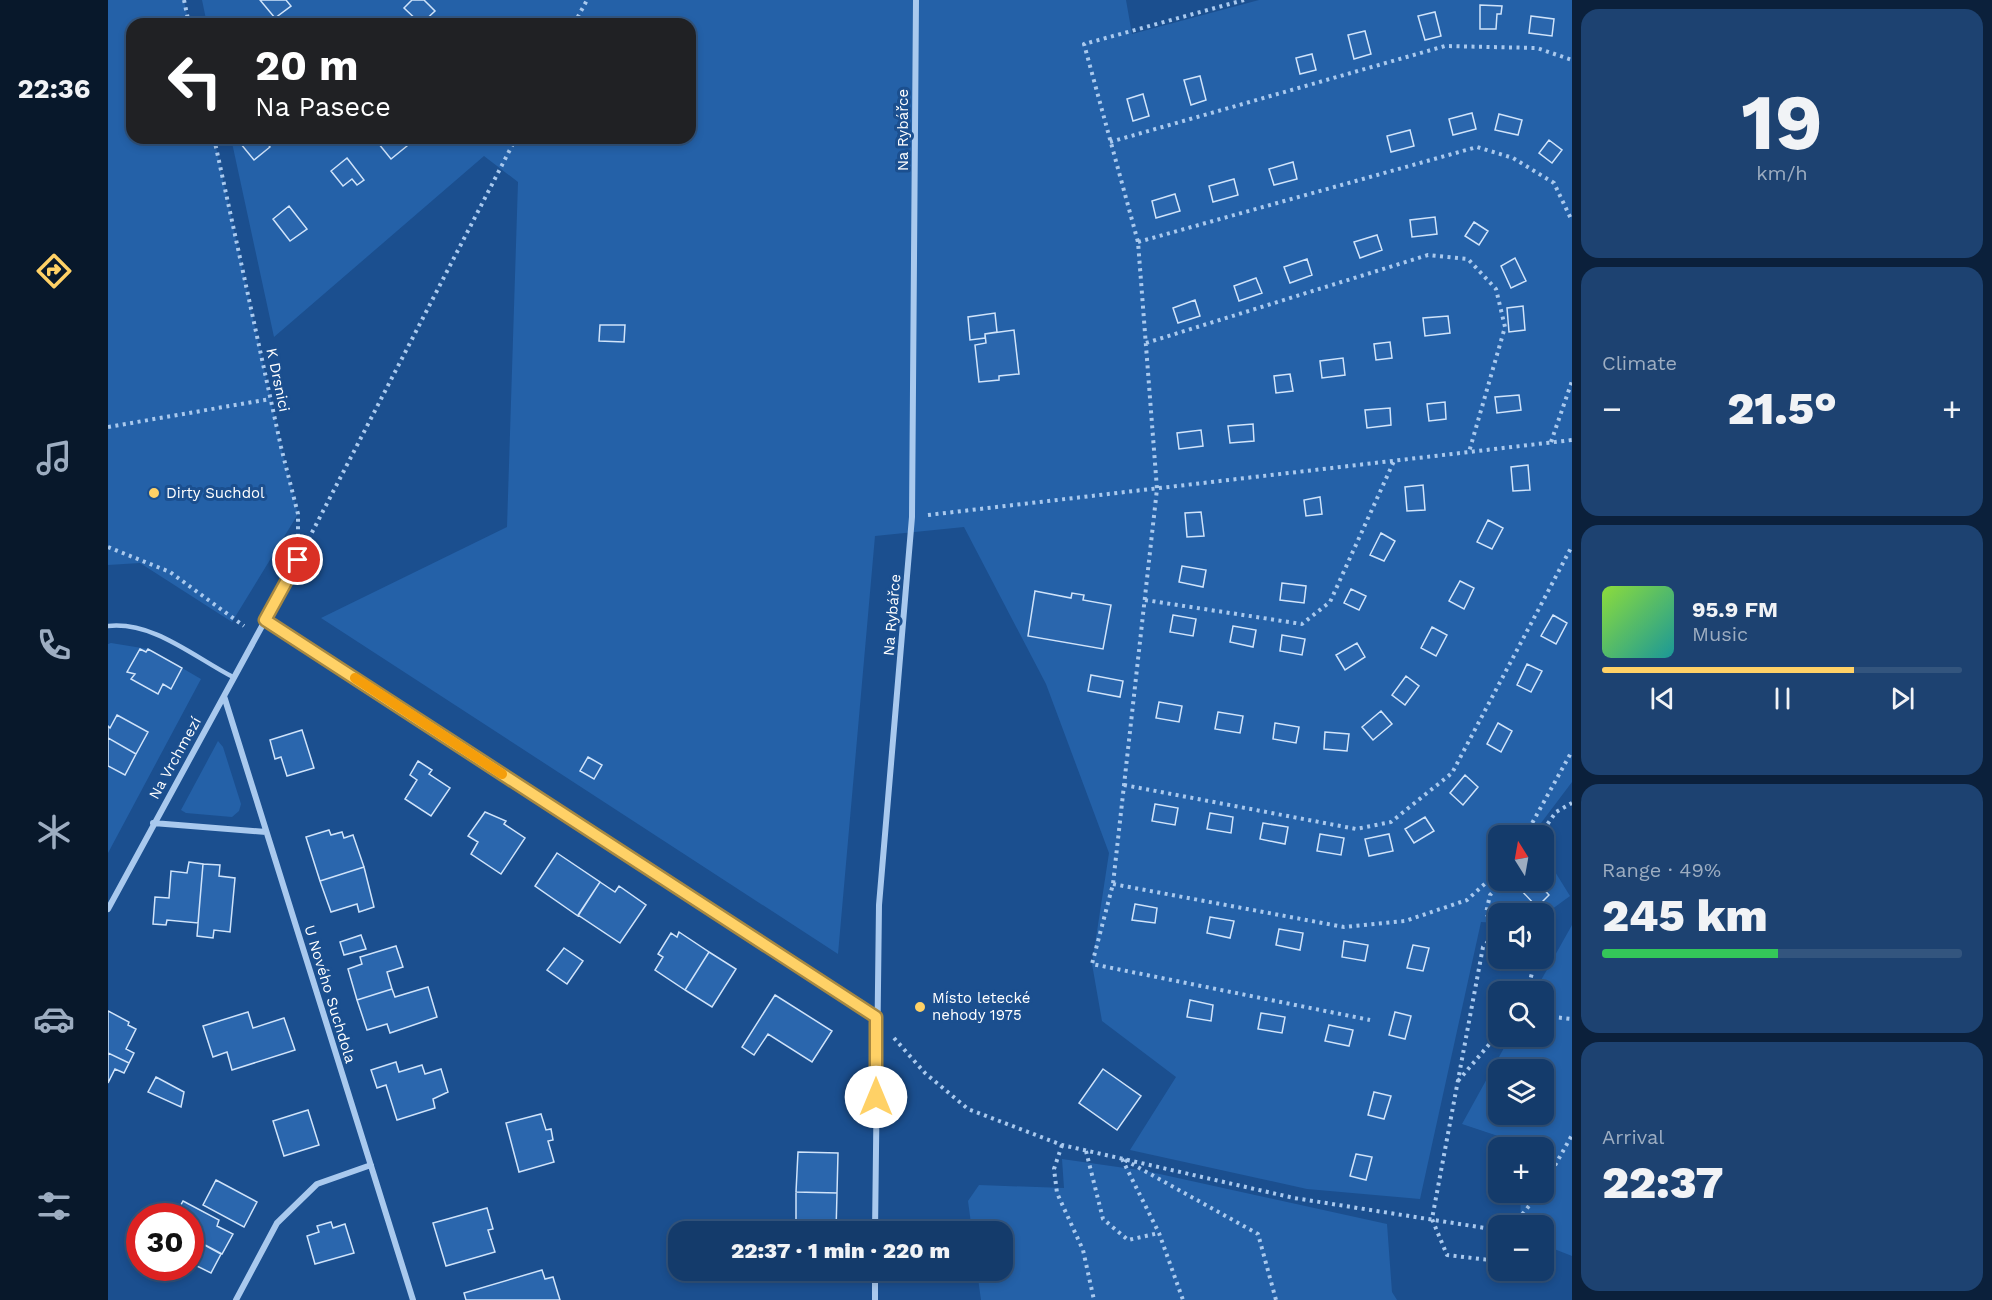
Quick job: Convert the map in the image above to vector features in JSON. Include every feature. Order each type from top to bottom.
[{"type":"street","name":"Na Rybářce","points":[[875,1221],[879,906],[912,517],[916,0]]},
{"type":"street","points":[[298,560],[265,620],[876,1017]]},
{"type":"street","name":"Na Vrchmezí","points":[[108,909],[265,620]]},
{"type":"street","name":"U Nového Suchdola","points":[[224,696],[413,1300]]},
{"type":"street","points":[[153,823],[266,832]]},
{"type":"street","points":[[236,1300],[277,1223],[317,1184],[371,1166]]},
{"type":"street","points":[[875,1281],[875,1300]]},
{"type":"lane","points":[[108,626],[124,624],[145,628],[233,676]]},
{"type":"path","points":[[184,0],[188,18]]},
{"type":"path","points":[[577,18],[586,0]]},
{"type":"path","points":[[1244,0],[1084,44],[1138,242],[1157,489],[1113,884],[1092,964],[1370,1020]]},
{"type":"path","points":[[1110,142],[1445,46],[1537,48],[1572,60]]},
{"type":"path","name":"K Drsnici","points":[[215,144],[270,399],[298,514],[298,560]]},
{"type":"path","points":[[298,560],[513,144]]},
{"type":"path","points":[[1138,242],[1477,147],[1512,158],[1554,183],[1572,220]]},
{"type":"path","points":[[1146,343],[1428,255],[1468,259],[1496,289],[1505,327],[1469,452]]},
{"type":"path","points":[[1551,442],[1572,381]]},
{"type":"path","points":[[108,427],[270,399]]},
{"type":"path","points":[[912,517],[1572,440]]},
{"type":"path","points":[[1145,600],[1302,624],[1330,602],[1395,460]]},
{"type":"path","points":[[1124,785],[1356,829],[1391,822],[1452,772],[1572,546]]},
{"type":"path","points":[[108,547],[170,572],[256,635]]},
{"type":"path","points":[[1531,825],[1572,751]]},
{"type":"path","points":[[1547,825],[1556,812],[1572,803]]},
{"type":"path","points":[[1113,884],[1344,927],[1405,921],[1467,900],[1488,881]]},
{"type":"path","points":[[1488,941],[1483,947],[1431,1219],[1447,1255],[1488,1260]]},
{"type":"path","points":[[876,1017],[925,1073],[968,1108],[1062,1145],[1294,1198],[1488,1228]]},
{"type":"path","points":[[1554,1017],[1572,1019]]},
{"type":"path","points":[[1458,1081],[1488,1046]]},
{"type":"path","points":[[1554,1167],[1572,1135]]},
{"type":"path","points":[[1062,1145],[1054,1169],[1057,1193],[1083,1250],[1094,1300]]},
{"type":"path","points":[[1086,1150],[1103,1219],[1128,1240],[1159,1233]]},
{"type":"path","points":[[1121,1158],[1159,1233],[1183,1300]]},
{"type":"path","points":[[1121,1158],[1258,1234],[1276,1300]]},
{"type":"path","points":[[1522,1215],[1531,1203]]},
{"type":"shaded area","points":[[108,0],[184,0],[188,18],[126,18],[126,144],[215,144],[281,447],[298,514],[232,622],[140,563],[108,565]]},
{"type":"shaded area","points":[[202,0],[1126,0],[1132,34],[1259,0],[1572,0],[1572,782],[1540,825],[1488,825],[1488,891],[1554,891],[1554,870],[1570,896],[1554,908],[1554,903],[1488,903],[1488,922],[1481,922],[1420,1199],[1307,1189],[1130,1150],[1176,1077],[1102,1021],[1092,964],[1109,853],[1046,684],[964,527],[875,536],[838,954],[321,618],[507,527],[518,182],[484,156],[274,337],[232,144],[696,144],[696,18],[206,18]]},
{"type":"shaded area","points":[[108,644],[148,649],[146,652],[140,649],[132,679],[157,694],[163,684],[171,688],[182,668],[201,679],[108,853],[108,766],[125,775],[148,732],[117,715],[110,728],[108,726]]},
{"type":"shaded area","points":[[218,741],[223,747],[241,804],[239,811],[232,817],[186,813],[181,810]]},
{"type":"shaded area","points":[[1572,925],[1572,1256],[1554,1249],[1554,1215],[1520,1215],[1521,1203],[1554,1203],[1554,1137],[1501,1137],[1462,1124],[1488,1077],[1488,1125],[1554,1125],[1554,1059],[1498,1059],[1504,1047],[1554,1047],[1554,981],[1541,981],[1547,969],[1554,969],[1554,957]]},
{"type":"shaded area","points":[[1062,1159],[1146,1171],[1387,1224],[1392,1292],[1397,1300],[981,1300],[978,1281],[1013,1281],[1013,1221],[971,1221],[968,1201],[979,1185],[1064,1188]]},
{"type":"building","points":[[260,0],[286,0],[291,6],[275,18]]},
{"type":"building","points":[[412,0],[424,0],[435,11],[427,18],[415,18],[404,8]]},
{"type":"building","points":[[1480,5],[1502,6],[1501,14],[1497,14],[1496,29],[1480,29]]},
{"type":"building","points":[[1435,12],[1441,36],[1425,40],[1418,16]]},
{"type":"building","points":[[1531,16],[1554,19],[1552,36],[1529,33]]},
{"type":"building","points":[[1365,31],[1371,54],[1354,59],[1348,35]]},
{"type":"building","points":[[1312,54],[1316,70],[1300,74],[1296,58]]},
{"type":"building","points":[[1200,76],[1206,100],[1191,105],[1184,80]]},
{"type":"building","points":[[1143,94],[1149,116],[1133,121],[1127,99]]},
{"type":"building","points":[[1472,113],[1476,129],[1453,135],[1449,119]]},
{"type":"building","points":[[1499,114],[1522,120],[1518,135],[1495,130]]},
{"type":"building","points":[[1410,130],[1414,146],[1391,152],[1387,136]]},
{"type":"building","points":[[1549,140],[1562,150],[1552,163],[1539,153]]},
{"type":"building","points":[[241,144],[268,144],[270,147],[254,160]]},
{"type":"building","points":[[379,144],[405,144],[407,146],[391,159]]},
{"type":"building","points":[[347,158],[364,180],[357,185],[352,179],[343,186],[331,171]]},
{"type":"building","points":[[1293,162],[1297,179],[1274,185],[1269,169]]},
{"type":"building","points":[[1234,179],[1238,195],[1213,202],[1209,186]]},
{"type":"building","points":[[1175,194],[1180,211],[1156,218],[1152,201]]},
{"type":"building","points":[[289,206],[307,229],[290,241],[273,219]]},
{"type":"building","points":[[1435,217],[1437,234],[1412,237],[1410,220]]},
{"type":"building","points":[[1474,222],[1488,231],[1479,245],[1465,236]]},
{"type":"building","points":[[1377,235],[1382,250],[1360,258],[1354,242]]},
{"type":"building","points":[[1515,258],[1526,281],[1511,288],[1501,266]]},
{"type":"building","points":[[1307,259],[1312,275],[1290,283],[1284,267]]},
{"type":"building","points":[[1256,278],[1262,293],[1239,301],[1234,286]]},
{"type":"building","points":[[1195,300],[1200,316],[1178,323],[1173,308]]},
{"type":"building","points":[[1523,306],[1525,330],[1509,332],[1507,308]]},
{"type":"building","points":[[995,313],[997,332],[985,334],[985,338],[970,340],[968,317]]},
{"type":"building","points":[[1448,316],[1450,333],[1425,336],[1423,318]]},
{"type":"building","points":[[600,325],[625,325],[624,342],[599,341]]},
{"type":"building","points":[[1014,330],[1019,374],[999,376],[999,380],[979,382],[975,345],[986,343],[985,334]]},
{"type":"building","points":[[1390,342],[1392,358],[1376,360],[1374,344]]},
{"type":"building","points":[[1343,358],[1345,375],[1322,378],[1320,361]]},
{"type":"building","points":[[1290,374],[1293,391],[1276,393],[1274,376]]},
{"type":"building","points":[[1519,395],[1521,410],[1497,413],[1495,397]]},
{"type":"building","points":[[1445,402],[1446,419],[1429,421],[1427,404]]},
{"type":"building","points":[[1390,408],[1391,425],[1367,428],[1365,410]]},
{"type":"building","points":[[1253,424],[1254,441],[1230,443],[1228,426]]},
{"type":"building","points":[[1201,430],[1203,446],[1179,449],[1177,433]]},
{"type":"building","points":[[1528,465],[1530,490],[1513,491],[1511,467]]},
{"type":"building","points":[[1423,485],[1425,510],[1407,511],[1405,487]]},
{"type":"building","points":[[1320,497],[1322,514],[1306,516],[1304,500]]},
{"type":"building","points":[[1201,512],[1204,536],[1187,537],[1185,513]]},
{"type":"building","points":[[1488,520],[1503,528],[1492,549],[1477,542]]},
{"type":"building","points":[[1381,533],[1395,541],[1384,561],[1370,555]]},
{"type":"building","points":[[1182,566],[1206,570],[1203,587],[1179,582]]},
{"type":"building","points":[[1460,581],[1474,588],[1464,609],[1449,601]]},
{"type":"building","points":[[1282,583],[1306,586],[1304,603],[1280,600]]},
{"type":"building","points":[[1351,589],[1366,596],[1359,610],[1344,603]]},
{"type":"building","points":[[1035,591],[1071,598],[1072,593],[1084,595],[1083,600],[1111,605],[1103,649],[1028,636]]},
{"type":"building","points":[[1173,615],[1196,619],[1193,636],[1170,632]]},
{"type":"building","points":[[1553,615],[1567,623],[1556,644],[1541,636]]},
{"type":"building","points":[[1233,626],[1256,630],[1253,647],[1230,642]]},
{"type":"building","points":[[1432,627],[1447,635],[1436,656],[1421,648]]},
{"type":"building","points":[[1282,635],[1305,639],[1302,655],[1280,651]]},
{"type":"building","points":[[1357,643],[1365,657],[1345,670],[1336,655]]},
{"type":"building","points":[[140,649],[146,652],[148,649],[182,668],[171,689],[163,684],[158,694],[131,679],[135,674],[127,672]]},
{"type":"building","points":[[1527,664],[1542,671],[1531,692],[1517,685]]},
{"type":"building","points":[[1091,675],[1123,681],[1120,697],[1088,691]]},
{"type":"building","points":[[1406,676],[1419,686],[1405,705],[1392,695]]},
{"type":"building","points":[[1159,702],[1182,706],[1179,722],[1156,718]]},
{"type":"building","points":[[1381,711],[1392,724],[1373,740],[1362,727]]},
{"type":"building","points":[[1218,712],[1243,716],[1240,733],[1215,729]]},
{"type":"building","points":[[117,715],[148,732],[136,754],[108,738],[108,726],[110,728]]},
{"type":"building","points":[[1275,723],[1299,727],[1296,743],[1273,739]]},
{"type":"building","points":[[1498,723],[1512,731],[1501,752],[1487,744]]},
{"type":"building","points":[[302,730],[314,768],[287,776],[281,757],[275,759],[270,740]]},
{"type":"building","points":[[1325,732],[1349,734],[1347,751],[1324,749]]},
{"type":"building","points":[[108,738],[136,754],[125,775],[108,766]]},
{"type":"building","points":[[588,757],[602,765],[594,779],[580,771]]},
{"type":"building","points":[[418,761],[432,770],[429,774],[450,788],[431,816],[405,799],[417,780],[410,775]]},
{"type":"building","points":[[1465,775],[1478,787],[1463,805],[1450,793]]},
{"type":"building","points":[[1155,804],[1178,808],[1175,825],[1152,821]]},
{"type":"building","points":[[485,812],[506,821],[504,824],[525,838],[501,874],[471,854],[478,842],[468,836]]},
{"type":"building","points":[[1210,813],[1233,817],[1231,833],[1207,829]]},
{"type":"building","points":[[1425,817],[1434,831],[1414,843],[1405,829]]},
{"type":"building","points":[[1263,823],[1288,827],[1285,844],[1260,839]]},
{"type":"building","points":[[329,830],[331,835],[342,832],[344,838],[353,835],[364,867],[320,881],[306,837]]},
{"type":"building","points":[[1320,834],[1344,838],[1341,855],[1317,851]]},
{"type":"building","points":[[1389,834],[1393,851],[1369,856],[1365,839]]},
{"type":"building","points":[[557,853],[600,882],[578,916],[535,886]]},
{"type":"building","points":[[189,862],[203,864],[198,923],[167,920],[166,925],[153,924],[155,897],[169,898],[171,871],[187,873]]},
{"type":"building","points":[[203,864],[220,865],[219,876],[235,878],[230,932],[214,930],[213,938],[197,936]]},
{"type":"building","points":[[364,867],[374,907],[359,912],[357,904],[331,912],[320,881]]},
{"type":"building","points":[[600,882],[615,892],[619,886],[646,905],[620,943],[578,915]]},
{"type":"building","points":[[1522,891],[1545,891],[1549,895],[1541,903],[1533,903]]},
{"type":"building","points":[[1135,904],[1157,908],[1155,923],[1132,920]]},
{"type":"building","points":[[1210,917],[1234,921],[1230,938],[1207,933]]},
{"type":"building","points":[[1279,929],[1303,933],[1300,950],[1276,945]]},
{"type":"building","points":[[679,932],[709,952],[685,990],[655,970],[663,957],[658,954],[671,933],[677,937]]},
{"type":"building","points":[[361,935],[366,949],[344,955],[340,942]]},
{"type":"building","points":[[1344,941],[1368,945],[1365,961],[1342,957]]},
{"type":"building","points":[[1413,945],[1429,948],[1423,971],[1407,968]]},
{"type":"building","points":[[396,946],[403,967],[387,972],[392,989],[357,1000],[348,969],[362,964],[360,957]]},
{"type":"building","points":[[564,948],[583,961],[567,984],[547,970]]},
{"type":"building","points":[[709,952],[736,969],[712,1007],[685,990]]},
{"type":"building","points":[[428,987],[437,1017],[390,1033],[387,1024],[367,1030],[357,1000],[392,989],[395,997]]},
{"type":"building","points":[[775,995],[832,1031],[812,1062],[768,1034],[754,1055],[742,1047]]},
{"type":"building","points":[[1190,1000],[1213,1005],[1211,1021],[1187,1017]]},
{"type":"building","points":[[108,1011],[129,1022],[128,1025],[136,1029],[126,1049],[134,1053],[129,1063],[108,1053]]},
{"type":"building","points":[[248,1012],[253,1028],[284,1018],[295,1050],[232,1070],[227,1052],[213,1057],[203,1026]]},
{"type":"building","points":[[1395,1012],[1411,1016],[1405,1039],[1389,1035]]},
{"type":"building","points":[[1261,1013],[1285,1017],[1282,1033],[1258,1029]]},
{"type":"building","points":[[1329,1025],[1353,1030],[1349,1046],[1325,1041]]},
{"type":"building","points":[[108,1053],[129,1063],[124,1073],[115,1069],[108,1083]]},
{"type":"building","points":[[396,1062],[399,1072],[422,1065],[425,1074],[441,1069],[448,1092],[433,1099],[435,1108],[397,1120],[386,1085],[377,1088],[371,1070]]},
{"type":"building","points":[[1103,1069],[1141,1096],[1117,1130],[1079,1103]]},
{"type":"building","points":[[156,1077],[184,1092],[181,1107],[148,1092]]},
{"type":"building","points":[[1374,1092],[1391,1096],[1384,1119],[1368,1115]]},
{"type":"building","points":[[308,1110],[319,1145],[284,1156],[273,1121]]},
{"type":"building","points":[[541,1114],[546,1130],[551,1129],[553,1140],[548,1141],[554,1162],[519,1172],[506,1123]]},
{"type":"building","points":[[798,1152],[838,1153],[837,1193],[796,1192]]},
{"type":"building","points":[[1356,1154],[1372,1157],[1366,1180],[1350,1176]]},
{"type":"building","points":[[216,1180],[257,1202],[244,1227],[204,1206]]},
{"type":"building","points":[[796,1192],[837,1193],[836,1221],[796,1221]]},
{"type":"building","points":[[487,1208],[493,1229],[488,1230],[495,1252],[446,1266],[433,1223]]},
{"type":"building","points":[[204,1212],[219,1220],[217,1226],[233,1234],[222,1254],[204,1244]]},
{"type":"building","points":[[331,1222],[333,1228],[345,1224],[354,1253],[315,1264],[307,1236],[319,1232],[317,1226]]},
{"type":"building","points":[[204,1245],[221,1254],[211,1273],[204,1270]]},
{"type":"building","points":[[542,1270],[545,1279],[553,1277],[560,1300],[466,1300],[464,1293]]},
{"type":"slow traffic","points":[[355,678],[502,774]]},
{"type":"place","name":"Dirty Suchdol","points":[[154,493]]},
{"type":"place","name":"Místo letecké nehody 1975","points":[[920,1007]]},
{"type":"route","points":[[298,560],[265,620],[876,1017],[876,1097]]}]
